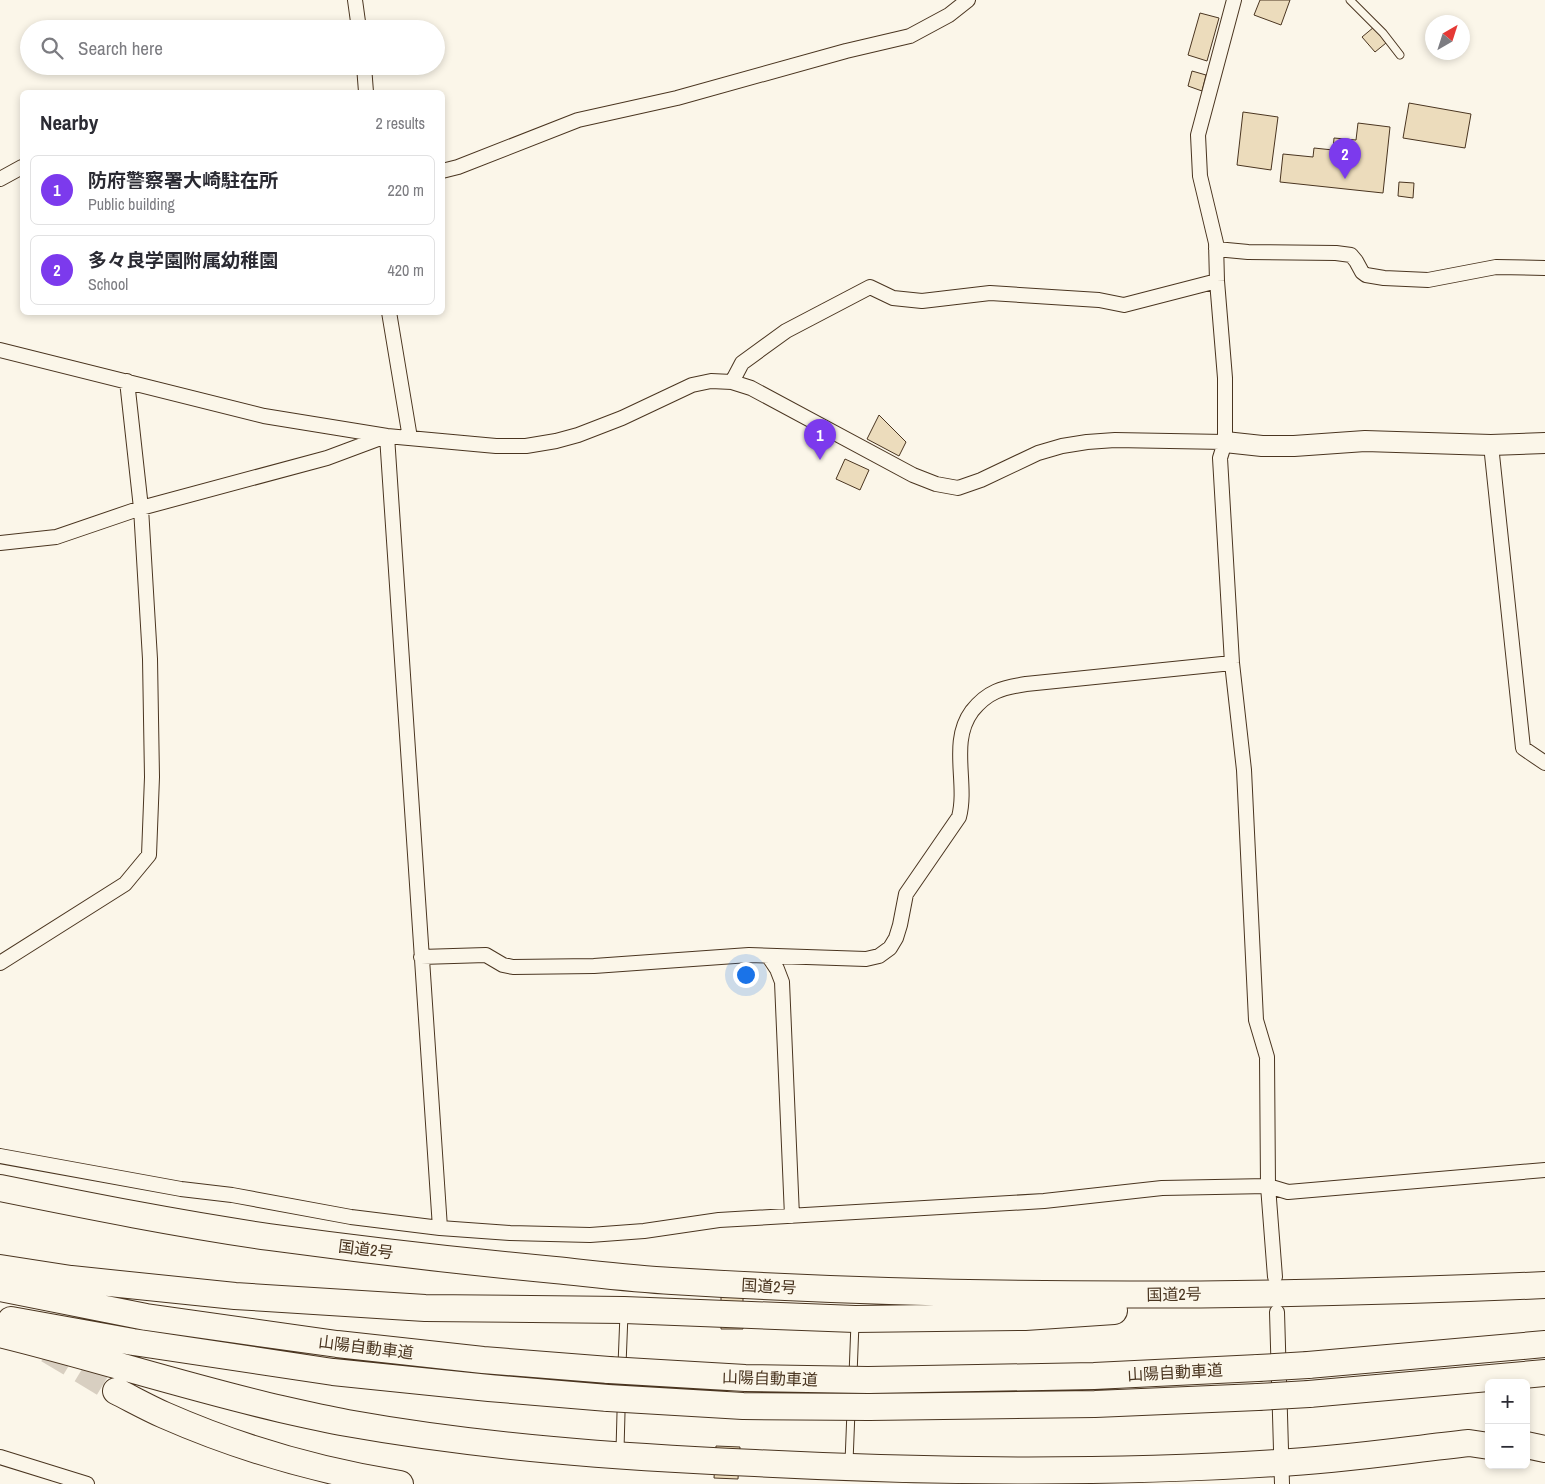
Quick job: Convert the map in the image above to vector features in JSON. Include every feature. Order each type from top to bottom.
[{"type":"highway","name":"国道2号","points":[[0,1188],[97,1208],[266,1236],[472,1263],[668,1281],[888,1292],[1102,1295],[1411,1291],[1545,1285]]},
{"type":"highway","points":[[0,1268],[71,1279],[312,1302],[425,1308],[624,1310],[855,1319],[1025,1317],[1118,1311],[1330,1305],[1411,1291]]},
{"type":"highway","name":"山陽自動車道","points":[[0,1288],[146,1317],[337,1344],[483,1360],[745,1378],[860,1394],[1095,1404],[1309,1394],[1545,1373]]},
{"type":"highway","name":"山陽自動車道","points":[[0,1318],[133,1342],[333,1372],[608,1398],[743,1406],[860,1394],[1094,1376],[1308,1365],[1545,1344]]},
{"type":"highway","points":[[0,1334],[70,1351],[161,1379],[230,1397],[343,1423],[436,1438],[509,1447],[620,1456],[914,1470],[1122,1470],[1281,1475],[1350,1470],[1485,1452]]},
{"type":"highway","points":[[116,1391],[164,1415],[242,1446],[306,1464],[400,1484]]},
{"type":"highway","points":[[1530,1443],[1545,1441]]},
{"type":"highway","points":[[1209,1484],[1281,1475],[1469,1443],[1485,1445]]},
{"type":"highway","points":[[1530,1445],[1545,1448]]},
{"type":"street","points":[[354,0],[357,20]]},
{"type":"street","points":[[445,170],[458,167],[578,120],[677,98],[846,51],[910,36],[949,15],[968,0]]},
{"type":"street","points":[[1234,0],[1198,135],[1200,176],[1216,249],[1225,378],[1225,442],[1220,458],[1232,663],[1244,770],[1256,1020],[1267,1057],[1268,1186],[1275,1278]]},
{"type":"street","points":[[365,75],[366,90]]},
{"type":"street","points":[[0,179],[20,168]]},
{"type":"street","points":[[1216,249],[1248,252],[1336,252],[1351,255],[1366,275],[1384,278],[1428,280],[1496,267],[1545,268]]},
{"type":"street","points":[[732,382],[742,363],[786,331],[870,287],[893,298],[922,301],[990,292],[1099,300],[1124,305],[1217,281]]},
{"type":"street","points":[[390,315],[410,438]]},
{"type":"street","points":[[0,350],[264,416],[387,436],[496,446],[526,446],[578,436],[622,418],[692,385],[711,380],[732,382],[751,388],[913,475],[936,484],[958,488],[981,480],[1038,453],[1062,446],[1087,442],[1115,440],[1225,442],[1262,446],[1294,446],[1365,440],[1491,445],[1545,443]]},
{"type":"street","points":[[0,963],[125,884],[148,855],[152,777],[150,668],[141,508],[127,381]]},
{"type":"street","points":[[0,543],[56,537],[141,508],[327,458],[387,436]]},
{"type":"street","points":[[387,436],[440,1228]]},
{"type":"street","points":[[1491,445],[1523,748],[1545,763]]},
{"type":"street","points":[[421,957],[486,956],[503,965],[522,967],[594,966],[749,955],[866,959],[879,956],[890,948],[896,938],[906,894],[959,817],[962,805],[960,753],[963,729],[968,717],[987,696],[998,690],[1026,684],[1232,663]]},
{"type":"street","points":[[769,956],[782,982],[792,1216]]},
{"type":"street","points":[[0,1156],[181,1189],[232,1195],[352,1216],[440,1228],[510,1233],[590,1235],[644,1231],[719,1220],[1044,1200],[1162,1188],[1268,1186],[1288,1192],[1545,1170]]},
{"type":"street","points":[[1277,1312],[1281,1475]]},
{"type":"street","points":[[0,1457],[87,1484]]},
{"type":"lane","points":[[1350,0],[1383,33],[1400,55]]},
{"type":"lane","points":[[620,1456],[624,1310]]},
{"type":"lane","points":[[849,1468],[860,1394],[855,1319]]},
{"type":"building","points":[[1260,0],[1290,0],[1281,25],[1254,15]]},
{"type":"building","points":[[1200,13],[1219,18],[1207,61],[1188,55]]},
{"type":"building","points":[[1374,27],[1386,43],[1375,52],[1362,37]]},
{"type":"building","points":[[1192,71],[1206,75],[1202,91],[1188,86]]},
{"type":"building","points":[[1409,103],[1471,114],[1465,148],[1403,138]]},
{"type":"building","points":[[1243,112],[1278,117],[1271,170],[1237,165]]},
{"type":"building","points":[[1358,123],[1390,127],[1383,193],[1280,182],[1283,154],[1313,157],[1314,148],[1333,150],[1334,138],[1356,140]]},
{"type":"building","points":[[1399,182],[1414,183],[1413,198],[1398,196]]},
{"type":"building","points":[[879,415],[906,442],[899,456],[867,439]]},
{"type":"building","points":[[845,459],[869,470],[860,490],[836,479]]},
{"type":"building","points":[[721,1296],[743,1296],[743,1329],[721,1329]]},
{"type":"building","points":[[716,1446],[740,1447],[738,1479],[714,1478]]},
{"type":"tunnel","points":[[48,1350],[116,1391]]},
{"type":"place","name":"多々良学園附属幼稚園","points":[[1345,179]]},
{"type":"place","name":"防府警察署大崎駐在所","points":[[820,460]]}]
